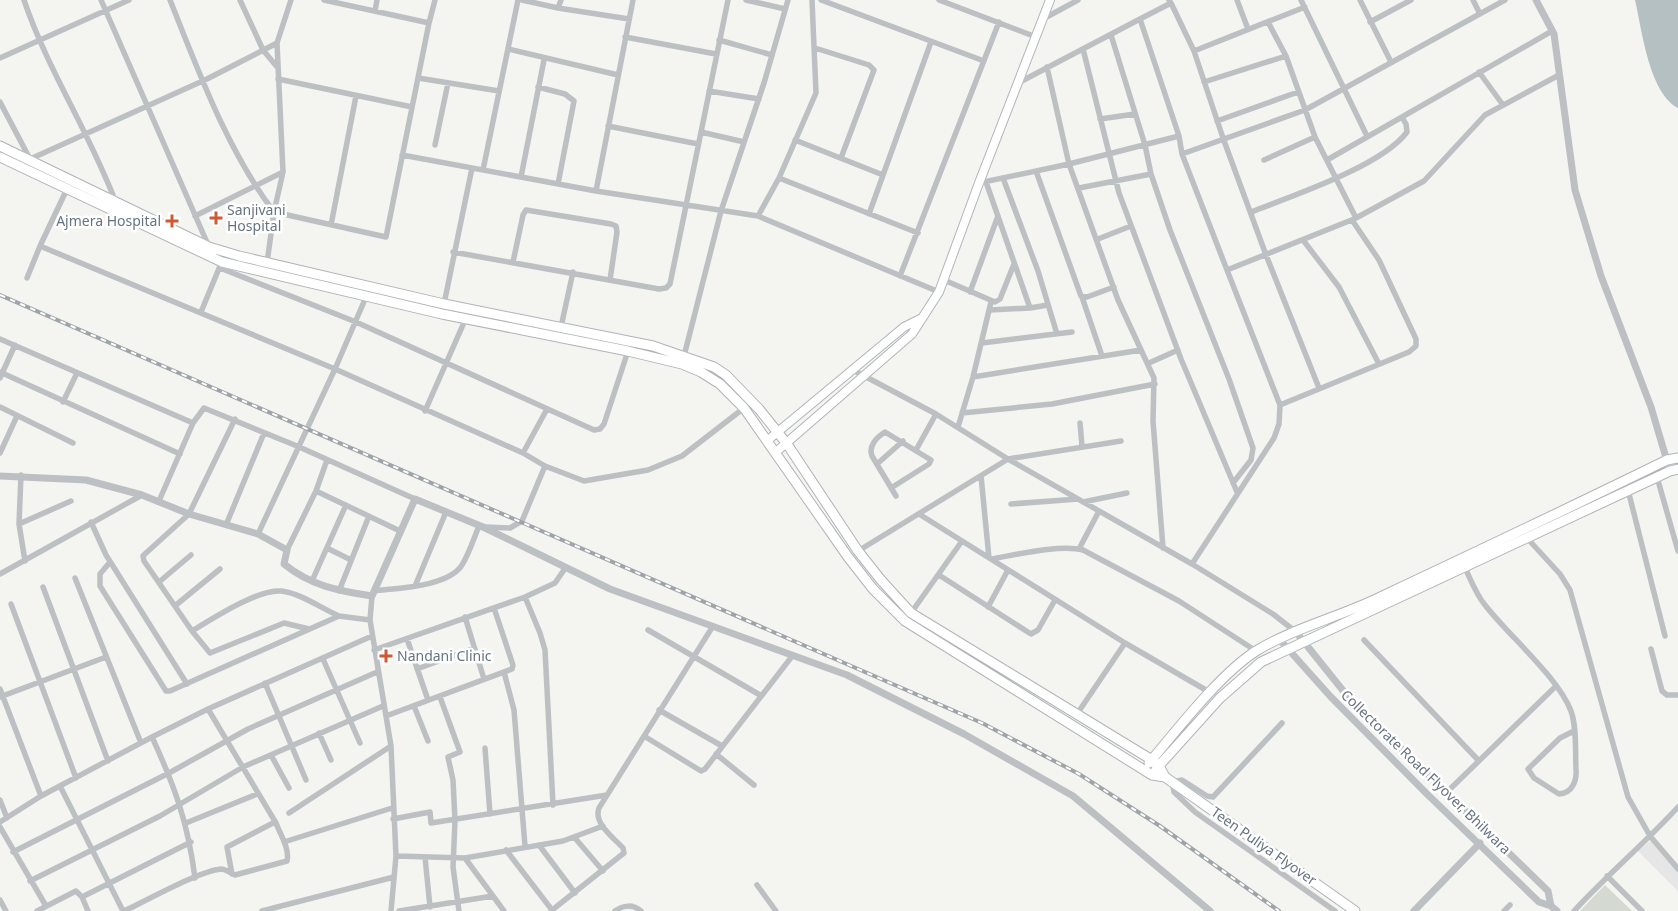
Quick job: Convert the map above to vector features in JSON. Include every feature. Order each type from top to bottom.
[{"type":"main road","points":[[776,452],[866,377],[912,334],[940,292],[1050,0]]},
{"type":"main road","points":[[0,146],[209,247],[267,263],[444,304],[645,344],[683,360],[720,384],[744,408],[848,557],[873,589],[905,621],[1152,775],[1169,780]]},
{"type":"main road","points":[[0,157],[221,265],[466,318],[714,367],[726,375],[759,409],[786,444],[858,551],[911,613],[1155,763],[1169,780]]},
{"type":"main road","points":[[768,440],[904,327],[923,317]]},
{"type":"main road","points":[[1152,775],[1155,763],[1211,692],[1238,665],[1256,651],[1296,632],[1367,603],[1667,460],[1678,458]]},
{"type":"main road","points":[[1144,769],[1155,763],[1240,678],[1261,662],[1674,470]]},
{"type":"main road","name":"Teen Puliya Flyover","points":[[1169,780],[1355,911]]},
{"type":"street","points":[[24,0],[39,41],[103,169],[116,203]]},
{"type":"street","points":[[101,0],[149,104],[209,247]]},
{"type":"street","points":[[0,58],[129,0]]},
{"type":"street","points":[[170,0],[202,81],[254,186],[274,212],[386,237],[435,0]]},
{"type":"street","points":[[240,0],[263,50],[278,68]]},
{"type":"street","points":[[267,263],[274,212],[283,172],[276,43],[291,0]]},
{"type":"street","points":[[324,0],[429,23]]},
{"type":"street","points":[[375,11],[377,0]]},
{"type":"street","points":[[483,170],[520,0],[629,19]]},
{"type":"street","points":[[558,8],[561,0]]},
{"type":"street","points":[[596,191],[633,0]]},
{"type":"street","points":[[453,252],[573,272],[659,289],[666,288],[670,284],[728,0]]},
{"type":"street","points":[[746,0],[785,9]]},
{"type":"street","points":[[683,360],[744,142],[759,99],[788,0]]},
{"type":"street","points":[[758,216],[779,178],[816,92],[812,0]]},
{"type":"street","points":[[821,0],[984,61]]},
{"type":"street","points":[[938,0],[1036,37]]},
{"type":"street","points":[[1043,19],[1078,0]]},
{"type":"street","points":[[1237,0],[1248,29]]},
{"type":"street","points":[[1301,0],[1367,136]]},
{"type":"street","points":[[1360,0],[1391,62]]},
{"type":"street","points":[[1370,22],[1411,0]]},
{"type":"street","points":[[1473,0],[1480,14]]},
{"type":"street","points":[[1182,154],[1305,110],[1505,0]]},
{"type":"street","points":[[1536,0],[1552,30],[1575,190],[1604,284],[1651,407],[1667,460],[1674,470]]},
{"type":"street","points":[[1018,83],[1170,2],[1194,51],[1217,121],[1266,255],[1320,388]]},
{"type":"street","points":[[1194,51],[1305,8]]},
{"type":"street","points":[[1140,19],[1179,136],[1182,154],[1280,405],[1279,424],[1274,438],[1237,492],[1192,564]]},
{"type":"street","points":[[900,276],[999,22]]},
{"type":"street","points":[[1268,22],[1286,56],[1315,137],[1354,219],[1378,260],[1416,339],[1413,350],[1280,405]]},
{"type":"street","points":[[1327,160],[1552,30]]},
{"type":"street","points":[[1111,35],[1145,145],[1151,174],[1170,230],[1241,411],[1253,448],[1251,460],[1232,483]]},
{"type":"street","points":[[626,37],[716,54]]},
{"type":"street","points":[[719,40],[772,55]]},
{"type":"street","points":[[869,214],[931,42]]},
{"type":"street","points":[[0,102],[29,160],[202,81],[276,43]]},
{"type":"street","points":[[815,48],[869,66],[874,70],[841,158]]},
{"type":"street","points":[[1083,49],[1108,154],[1130,226],[1178,350],[1237,492]]},
{"type":"street","points":[[508,50],[544,60],[618,75]]},
{"type":"street","points":[[1204,82],[1286,56]]},
{"type":"street","points":[[521,177],[544,60]]},
{"type":"street","points":[[1047,68],[1069,164],[1114,287],[1141,350],[1149,363],[1156,384],[1153,421],[1163,548]]},
{"type":"street","points":[[1479,72],[1503,105]]},
{"type":"street","points":[[1227,270],[1354,219],[1424,181],[1477,122],[1503,105],[1559,75]]},
{"type":"street","points":[[418,78],[499,91]]},
{"type":"street","points":[[278,79],[412,107]]},
{"type":"street","points":[[435,145],[448,83]]},
{"type":"street","points":[[538,87],[565,94],[574,101],[558,184]]},
{"type":"street","points":[[709,90],[759,99]]},
{"type":"street","points":[[1217,121],[1298,92]]},
{"type":"street","points":[[331,225],[356,96]]},
{"type":"street","points":[[1100,120],[1135,114]]},
{"type":"street","points":[[1251,212],[1336,178],[1367,162],[1404,137],[1408,129],[1402,117]]},
{"type":"street","points":[[608,126],[698,144]]},
{"type":"street","points":[[701,132],[744,142]]},
{"type":"street","points":[[1030,308],[998,216],[982,182],[1069,164],[1179,136]]},
{"type":"street","points":[[1264,160],[1315,137]]},
{"type":"street","points":[[795,140],[883,175]]},
{"type":"street","points":[[402,156],[596,191],[758,216],[940,292]]},
{"type":"street","points":[[444,304],[453,252],[472,168]]},
{"type":"street","points":[[1036,171],[1102,356]]},
{"type":"street","points":[[195,216],[283,172]]},
{"type":"street","points":[[1079,188],[1151,174]]},
{"type":"street","points":[[779,178],[918,233]]},
{"type":"street","points":[[1003,178],[1057,334]]},
{"type":"street","points":[[27,278],[67,189]]},
{"type":"street","points":[[514,262],[523,215],[526,210],[611,224],[616,226],[617,232],[610,280]]},
{"type":"street","points":[[970,292],[998,216]]},
{"type":"street","points":[[1098,239],[1130,226]]},
{"type":"street","points":[[1304,240],[1339,287],[1379,364]]},
{"type":"street","points":[[40,246],[335,369],[523,454],[545,466],[584,481],[648,470],[682,456],[744,408]]},
{"type":"street","points":[[944,280],[992,302],[1000,299],[1014,264]]},
{"type":"street","points":[[201,312],[221,265],[447,362],[594,430],[600,429],[604,424],[628,351]]},
{"type":"street","points":[[560,327],[573,272]]},
{"type":"street","points":[[1082,297],[1114,287]]},
{"type":"street","points":[[258,534],[297,446],[335,369],[366,297]]},
{"type":"street","points":[[958,427],[992,302]]},
{"type":"street","points":[[990,310],[1048,305]]},
{"type":"street","points":[[425,411],[466,318]]},
{"type":"street","points":[[982,343],[1072,332]]},
{"type":"street","points":[[0,339],[193,423]]},
{"type":"street","points":[[15,345],[1,374],[180,454]]},
{"type":"street","points":[[973,377],[1141,350]]},
{"type":"street","points":[[1149,363],[1178,350]]},
{"type":"street","points":[[853,370],[936,414],[1008,459],[1192,564],[1272,614],[1296,632],[1337,685],[1548,891],[1554,908]]},
{"type":"street","points":[[63,402],[77,373]]},
{"type":"street","points":[[962,413],[1052,404],[1156,384]]},
{"type":"street","points":[[0,408],[73,443]]},
{"type":"street","points":[[158,502],[193,423],[204,408],[235,419],[509,539],[610,589],[793,655],[864,683],[964,734],[1074,796],[1210,911]]},
{"type":"street","points":[[523,454],[548,409]]},
{"type":"street","points":[[916,450],[936,414]]},
{"type":"street","points":[[0,453],[17,416]]},
{"type":"street","points":[[235,419],[187,517],[143,556],[144,561],[176,605],[192,631],[212,653],[272,626],[284,623],[310,629]]},
{"type":"street","points":[[1080,423],[1082,446]]},
{"type":"street","points":[[891,488],[930,463],[929,458],[888,432],[881,435],[870,449],[877,464],[891,488],[896,496]]},
{"type":"street","points":[[226,524],[264,433]]},
{"type":"street","points":[[877,464],[902,441]]},
{"type":"street","points":[[858,551],[1008,459],[1121,441]]},
{"type":"street","points":[[327,460],[316,491],[287,550],[284,564],[329,589],[372,595],[442,579],[453,574],[462,566],[481,527]]},
{"type":"street","points":[[481,527],[510,528],[522,521],[545,466]]},
{"type":"street","points":[[0,476],[21,475],[86,480],[142,495],[187,517],[226,524],[258,534],[287,550]]},
{"type":"street","points":[[21,475],[19,524],[25,561]]},
{"type":"street","points":[[981,476],[990,558]]},
{"type":"street","points":[[1657,477],[1678,551]]},
{"type":"street","points":[[1628,490],[1665,636]]},
{"type":"street","points":[[316,491],[400,531]]},
{"type":"street","points":[[1011,504],[1081,500],[1127,493]]},
{"type":"street","points":[[0,574],[142,495]]},
{"type":"street","points":[[391,911],[396,856],[392,808],[391,746],[370,618],[372,595],[415,499]]},
{"type":"street","points":[[19,524],[71,501]]},
{"type":"street","points":[[312,581],[346,505]]},
{"type":"street","points":[[1079,549],[1100,511]]},
{"type":"street","points":[[415,586],[446,512]]},
{"type":"street","points":[[919,514],[1125,643],[1211,692]]},
{"type":"street","points":[[339,590],[369,516]]},
{"type":"street","points":[[91,522],[104,553],[187,684]]},
{"type":"street","points":[[1527,538],[1560,574],[1570,590],[1621,779],[1628,797],[1650,836],[1678,869]]},
{"type":"street","points":[[911,613],[962,541]]},
{"type":"street","points":[[327,548],[351,560]]},
{"type":"street","points":[[990,558],[1033,552],[1079,549],[1179,601],[1256,651]]},
{"type":"street","points":[[159,582],[191,555]]},
{"type":"street","points":[[110,562],[100,574],[100,586],[163,687],[170,692],[339,616]]},
{"type":"street","points":[[374,650],[525,596],[557,581],[566,567]]},
{"type":"street","points":[[1466,568],[1483,603],[1569,706],[1574,731],[1575,781],[1568,791],[1560,794],[1534,778],[1528,769],[1560,738],[1574,731]]},
{"type":"street","points":[[176,605],[220,569]]},
{"type":"street","points":[[988,607],[1008,570]]},
{"type":"street","points":[[939,576],[1033,635],[1055,600]]},
{"type":"street","points":[[74,578],[141,743]]},
{"type":"street","points":[[43,587],[108,761]]},
{"type":"street","points":[[192,631],[234,606],[276,591],[290,594],[339,616],[370,618]]},
{"type":"street","points":[[525,596],[545,650],[553,805]]},
{"type":"street","points":[[11,604],[42,682],[76,778]]},
{"type":"street","points":[[386,716],[512,669],[513,665],[494,608]]},
{"type":"street","points":[[465,617],[484,679]]},
{"type":"street","points":[[506,850],[552,911],[624,852],[623,848],[603,826],[597,813],[606,795],[712,626]]},
{"type":"street","points":[[648,630],[760,695]]},
{"type":"street","points":[[0,822],[41,796],[208,709],[372,636]]},
{"type":"street","points":[[407,639],[428,700]]},
{"type":"street","name":"Collectorate Road Flyover, Bhilwara","points":[[1280,640],[1386,752],[1536,898],[1554,908]]},
{"type":"street","points":[[1364,640],[1479,761]]},
{"type":"street","points":[[1077,714],[1125,643]]},
{"type":"street","points":[[417,670],[474,648]]},
{"type":"street","points":[[1651,649],[1662,691],[1667,695],[1678,696]]},
{"type":"street","points":[[644,736],[701,770],[705,769],[760,695],[793,655]]},
{"type":"street","points":[[1,697],[106,657]]},
{"type":"street","points":[[323,659],[348,720],[360,743]]},
{"type":"street","points":[[13,852],[168,773],[226,740],[277,715],[378,672]]},
{"type":"street","points":[[504,672],[514,710],[525,846]]},
{"type":"street","points":[[265,683],[290,746],[306,780]]},
{"type":"street","points":[[1447,792],[1555,687]]},
{"type":"street","points":[[0,689],[1,697],[41,796]]},
{"type":"street","points":[[440,697],[460,752],[448,757],[453,780],[455,821],[453,867],[459,911]]},
{"type":"street","points":[[30,881],[93,852],[243,767],[383,706]]},
{"type":"street","points":[[414,706],[428,741]]},
{"type":"street","points":[[60,786],[107,884],[123,911],[219,869],[224,869],[232,874],[284,864],[288,857],[275,822],[208,709]]},
{"type":"street","points":[[659,710],[722,746]]},
{"type":"street","points":[[1282,722],[1213,797],[1207,796],[1182,780],[1169,780],[1174,792],[1185,805],[1335,911]]},
{"type":"street","points":[[319,733],[331,760]]},
{"type":"street","points":[[152,737],[168,773],[186,823],[191,842],[196,878]]},
{"type":"street","points":[[288,813],[391,746]]},
{"type":"street","points":[[486,748],[490,814]]},
{"type":"street","points":[[716,754],[754,785]]},
{"type":"street","points":[[272,755],[290,788]]},
{"type":"street","points":[[186,823],[258,794]]},
{"type":"street","points":[[393,819],[430,812],[431,823],[455,821],[606,795]]},
{"type":"street","points":[[0,800],[7,818]]},
{"type":"street","points":[[1574,911],[1678,807]]},
{"type":"street","points":[[284,842],[392,808]]},
{"type":"street","points":[[232,874],[227,847],[275,822]]},
{"type":"street","points":[[396,856],[466,858],[575,838],[603,826]]},
{"type":"street","points":[[0,827],[46,906]]},
{"type":"street","points":[[575,838],[603,871]]},
{"type":"street","points":[[82,896],[191,842]]},
{"type":"street","points":[[1414,911],[1480,843]]},
{"type":"street","points":[[539,845],[575,892]]},
{"type":"street","points":[[425,857],[430,907]]},
{"type":"street","points":[[466,858],[504,911]]},
{"type":"street","points":[[1607,876],[1642,911]]},
{"type":"street","points":[[262,911],[394,877]]},
{"type":"street","points":[[758,885],[776,911]]},
{"type":"street","points":[[37,911],[76,891],[82,896],[88,911]]},
{"type":"street","points":[[400,911],[493,896]]},
{"type":"street","points":[[0,900],[6,911]]},
{"type":"street","points":[[1504,911],[1510,905]]},
{"type":"street","points":[[615,911],[625,906],[634,907],[641,911]]},
{"type":"shaded area","points":[[1635,0],[1678,0],[1678,108],[1668,100],[1653,75]]},
{"type":"shaded area","points":[[1654,838],[1678,864],[1678,891],[1638,851]]},
{"type":"shaded area","points":[[1605,885],[1632,911],[1580,911]]},
{"type":"railway","points":[[0,295],[982,723],[1079,774],[1160,826],[1279,911]]},
{"type":"place","name":"Sanjivani Hospital","points":[[216,218]]},
{"type":"place","name":"Ajmera Hospital","points":[[172,221]]},
{"type":"place","name":"Nandani Clinic","points":[[386,656]]}]
